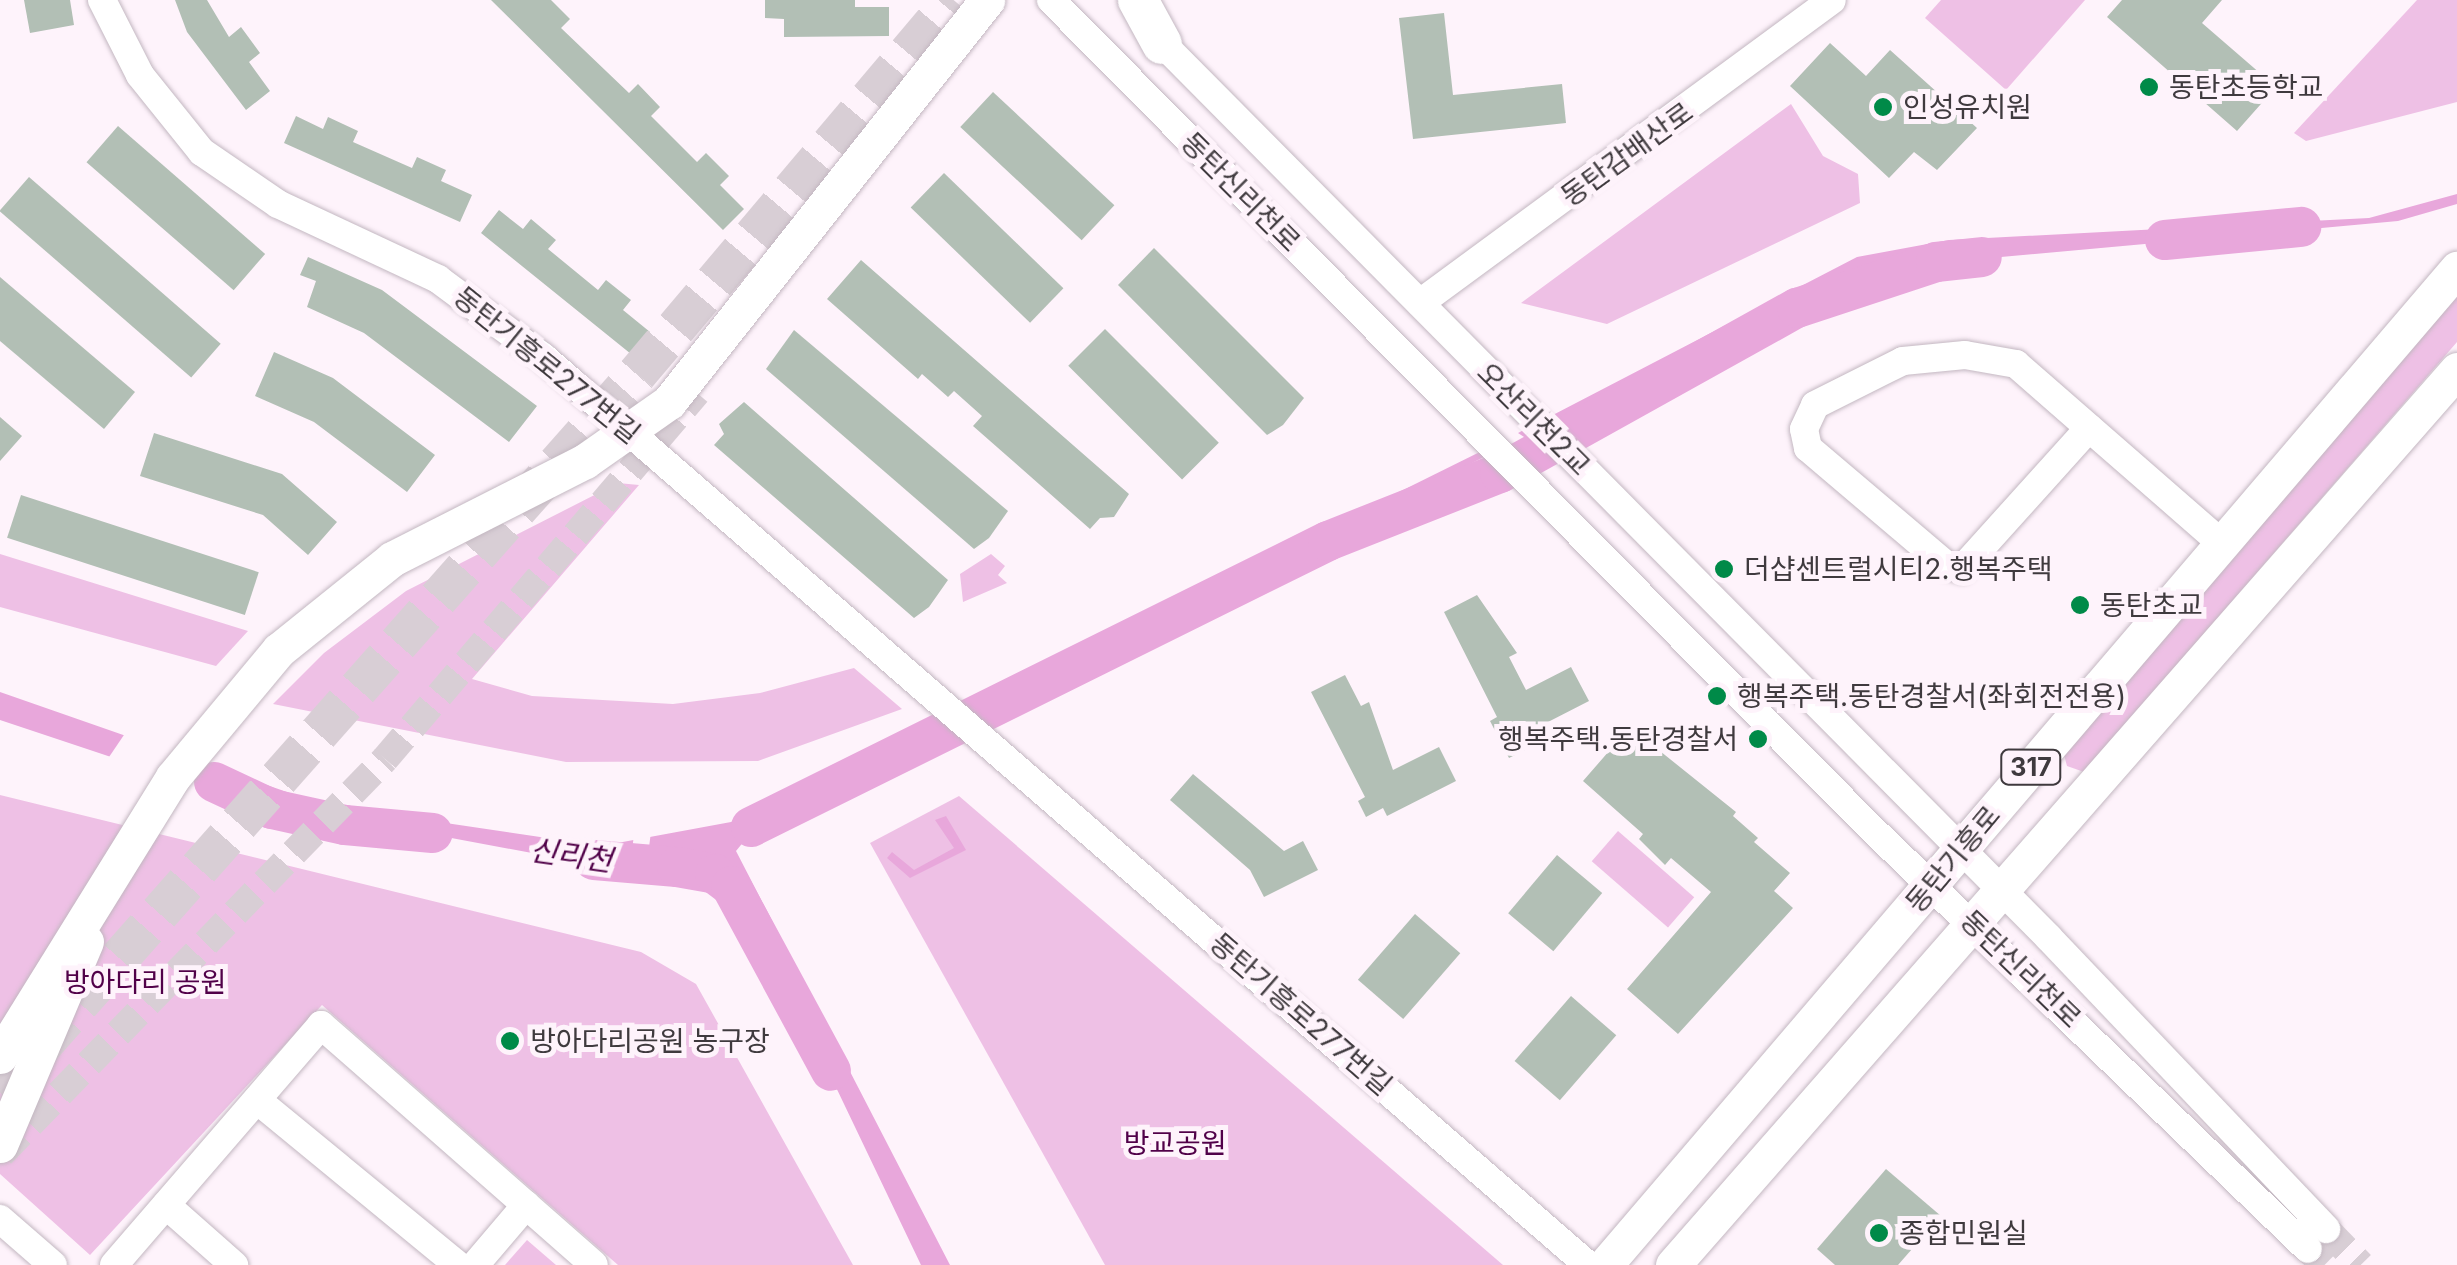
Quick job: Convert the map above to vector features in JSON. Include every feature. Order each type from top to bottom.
[{"type":"highway","points":[[1138,0],[1162,44]]},
{"type":"main road","points":[[0,1056],[92,911],[133,836],[226,708],[310,622],[392,559],[585,461],[669,402],[988,1]]},
{"type":"main road","name":"동탄기흥로","points":[[1605,1265],[2457,269]]},
{"type":"main road","name":"동탄기흥로","points":[[1673,1265],[1970,920],[2457,370]]},
{"type":"main road","points":[[0,1145],[84,957],[92,911]]},
{"type":"street","name":"동탄기흥로277번길","points":[[102,0],[140,75],[202,152],[278,204],[438,279],[630,430],[920,678],[1588,1265]]},
{"type":"street","name":"동탄기흥로277번길","points":[[119,0],[122,38]]},
{"type":"street","name":"동탄신리천로","points":[[1051,0],[1430,384]]},
{"type":"street","name":"동탄신리천로","points":[[1119,0],[1464,348]]},
{"type":"street","name":"동탄감배산로","points":[[1420,303],[1832,0]]},
{"type":"street","name":"오산리천2교","points":[[1464,348],[1604,489]]},
{"type":"street","points":[[2090,428],[1962,569],[1946,565],[1808,448],[1804,429],[1815,405],[1903,362],[1966,355],[2016,364],[2090,428],[2222,544]]},
{"type":"street","name":"오산리천2교","points":[[1430,384],[1565,519]]},
{"type":"street","name":"동탄신리천로","points":[[1565,519],[1932,884],[2317,1239],[1999,888],[1604,489]]},
{"type":"street","points":[[114,1265],[322,1025],[594,1265]]},
{"type":"street","points":[[257,1100],[458,1265]]},
{"type":"street","points":[[166,1205],[234,1265]]},
{"type":"street","points":[[475,1265],[526,1206]]},
{"type":"street","points":[[0,1219],[52,1265]]},
{"type":"green space","points":[[1941,0],[2085,0],[2006,90],[1925,18]]},
{"type":"green space","points":[[2417,0],[2457,0],[2457,102],[2306,141],[2294,133]]},
{"type":"green space","points":[[1791,104],[1823,156],[1858,174],[1860,203],[1607,324],[1521,303]]},
{"type":"green space","points":[[2457,293],[2457,342],[2084,772],[2067,766],[2064,755],[2141,666],[2187,601]]},
{"type":"green space","points":[[618,483],[639,485],[472,679],[532,696],[673,704],[760,693],[854,668],[902,709],[758,761],[566,762],[273,704],[324,653],[406,591]]},
{"type":"green space","points":[[0,554],[248,631],[216,666],[0,607]]},
{"type":"green space","points":[[991,554],[1005,566],[998,575],[1007,583],[963,602],[960,574]]},
{"type":"green space","name":"방아다리 공원","points":[[0,795],[641,952],[696,984],[853,1265],[618,1265],[322,1005],[90,1255],[0,1174]]},
{"type":"green space","name":"방교공원","points":[[959,796],[1503,1265],[1105,1265],[870,843]]},
{"type":"green space","points":[[1618,831],[1694,897],[1668,927],[1592,861]]},
{"type":"green space","points":[[527,1240],[556,1265],[505,1265]]},
{"type":"water","points":[[2457,194],[2457,204],[2398,221],[1847,271],[1527,439],[1518,433],[1857,257],[1949,240],[2369,218]]},
{"type":"water","points":[[1506,439],[1508,445],[974,713],[967,706]]},
{"type":"water","points":[[0,692],[324,805],[601,846],[731,822],[946,719],[950,723],[754,829],[736,851],[950,1265],[921,1265],[800,1012],[789,960],[721,858],[612,868],[228,796],[0,720]]},
{"type":"water","points":[[946,816],[966,850],[910,878],[887,858],[892,852],[914,870],[954,848],[935,820]]},
{"type":"pier","points":[[988,690],[1004,704],[976,718],[963,704]]},
{"type":"pier","points":[[128,729],[248,769],[225,800],[107,760]]},
{"type":"pier","points":[[651,832],[646,870],[629,872],[634,835]]},
{"type":"building","points":[[24,0],[70,0],[74,25],[30,33]]},
{"type":"building","points":[[175,0],[207,0],[229,37],[241,27],[260,53],[249,62],[270,91],[246,110],[187,32]]},
{"type":"building","points":[[491,0],[551,0],[570,19],[561,28],[629,93],[638,84],[660,107],[651,116],[697,162],[706,153],[729,176],[720,185],[744,209],[723,230]]},
{"type":"building","points":[[765,0],[855,0],[855,7],[889,7],[889,36],[784,37],[784,19],[765,18]]},
{"type":"building","name":"동탄초등학교","points":[[2122,0],[2222,0],[2202,23],[2276,87],[2237,131],[2107,17]]},
{"type":"building","points":[[1444,13],[1453,95],[1562,84],[1566,123],[1413,139],[1399,18]]},
{"type":"building","name":"인성유치원","points":[[1830,43],[1866,76],[1890,50],[1977,128],[1937,170],[1914,152],[1889,178],[1790,86]]},
{"type":"building","points":[[993,92],[1114,205],[1082,240],[960,127]]},
{"type":"building","points":[[296,116],[323,129],[328,117],[358,131],[353,142],[412,168],[417,157],[446,170],[441,181],[472,195],[460,222],[284,143]]},
{"type":"building","points":[[118,126],[265,254],[234,290],[87,162]]},
{"type":"building","points":[[944,173],[1063,288],[1030,323],[911,208]]},
{"type":"building","points":[[29,177],[221,344],[191,378],[0,211]]},
{"type":"building","points":[[499,210],[523,229],[531,219],[556,240],[548,249],[598,290],[606,280],[631,300],[623,310],[650,332],[631,354],[481,233]]},
{"type":"building","points":[[1154,248],[1304,398],[1283,425],[1267,435],[1118,285]]},
{"type":"building","points":[[308,257],[382,290],[537,406],[509,442],[364,333],[307,307],[316,281],[300,275]]},
{"type":"building","points":[[861,260],[1129,494],[1114,517],[1100,518],[1090,529],[973,426],[982,416],[954,391],[948,397],[922,374],[918,379],[827,299]]},
{"type":"building","points":[[0,277],[135,392],[104,429],[0,341]]},
{"type":"building","points":[[1105,329],[1219,443],[1182,480],[1068,366]]},
{"type":"building","points":[[794,330],[1008,511],[989,538],[974,549],[766,369]]},
{"type":"building","points":[[274,352],[333,378],[435,455],[407,492],[314,422],[255,396]]},
{"type":"building","points":[[744,402],[948,580],[929,607],[914,618],[714,445],[724,434],[719,424]]},
{"type":"building","points":[[0,417],[22,436],[0,461]]},
{"type":"building","points":[[154,433],[282,474],[337,522],[308,555],[263,515],[140,476]]},
{"type":"building","points":[[21,495],[259,572],[245,615],[7,538]]},
{"type":"building","points":[[1477,595],[1517,653],[1509,657],[1526,690],[1571,667],[1589,701],[1548,722],[1555,735],[1509,758],[1490,721],[1497,717],[1444,612]]},
{"type":"building","points":[[1345,675],[1361,706],[1369,702],[1393,770],[1439,747],[1456,781],[1387,816],[1383,808],[1366,817],[1358,801],[1365,797],[1311,692]]},
{"type":"building","points":[[1630,727],[1736,812],[1733,816],[1758,838],[1754,842],[1790,873],[1774,891],[1793,908],[1678,1034],[1627,989],[1711,892],[1671,858],[1665,865],[1639,839],[1643,834],[1583,781]]},
{"type":"building","points":[[1193,774],[1284,851],[1303,841],[1318,870],[1264,897],[1250,870],[1170,800]]},
{"type":"building","points":[[1557,855],[1602,893],[1553,951],[1508,913]]},
{"type":"building","points":[[1415,914],[1460,953],[1403,1019],[1358,980]]},
{"type":"building","points":[[1571,996],[1616,1035],[1560,1100],[1515,1061]]},
{"type":"building","name":"종합민원실","points":[[1886,1169],[1941,1216],[1898,1265],[1835,1265],[1817,1249]]},
{"type":"waterway","points":[[2165,240],[2301,227]]},
{"type":"waterway","points":[[751,827],[1328,541],[1500,473],[1797,308],[1936,262],[1982,257]]},
{"type":"waterway","name":"신리천","points":[[214,782],[272,809],[345,825],[433,833]]},
{"type":"waterway","name":"신리천","points":[[594,860],[715,874],[731,886],[831,1071]]},
{"type":"tunnel","points":[[0,1093],[637,374],[953,0]]},
{"type":"tunnel","points":[[1,1154],[385,759],[697,393]]},
{"type":"tunnel","points":[[2326,1229],[2361,1265]]},
{"type":"tunnel","points":[[2308,1249],[2324,1265]]},
{"type":"place","name":"동탄초등학교","points":[[2149,87]]},
{"type":"place","name":"인성유치원","points":[[1883,107]]},
{"type":"place","name":"더샵센트럴시티2.행복주택","points":[[1724,569]]},
{"type":"place","name":"동탄초교","points":[[2080,605]]},
{"type":"place","name":"행복주택.동탄경찰서(좌회전전용)","points":[[1717,696]]},
{"type":"place","name":"행복주택.동탄경찰서","points":[[1758,739]]},
{"type":"place","name":"방아다리공원 농구장","points":[[510,1041]]},
{"type":"place","name":"종합민원실","points":[[1879,1233]]}]
